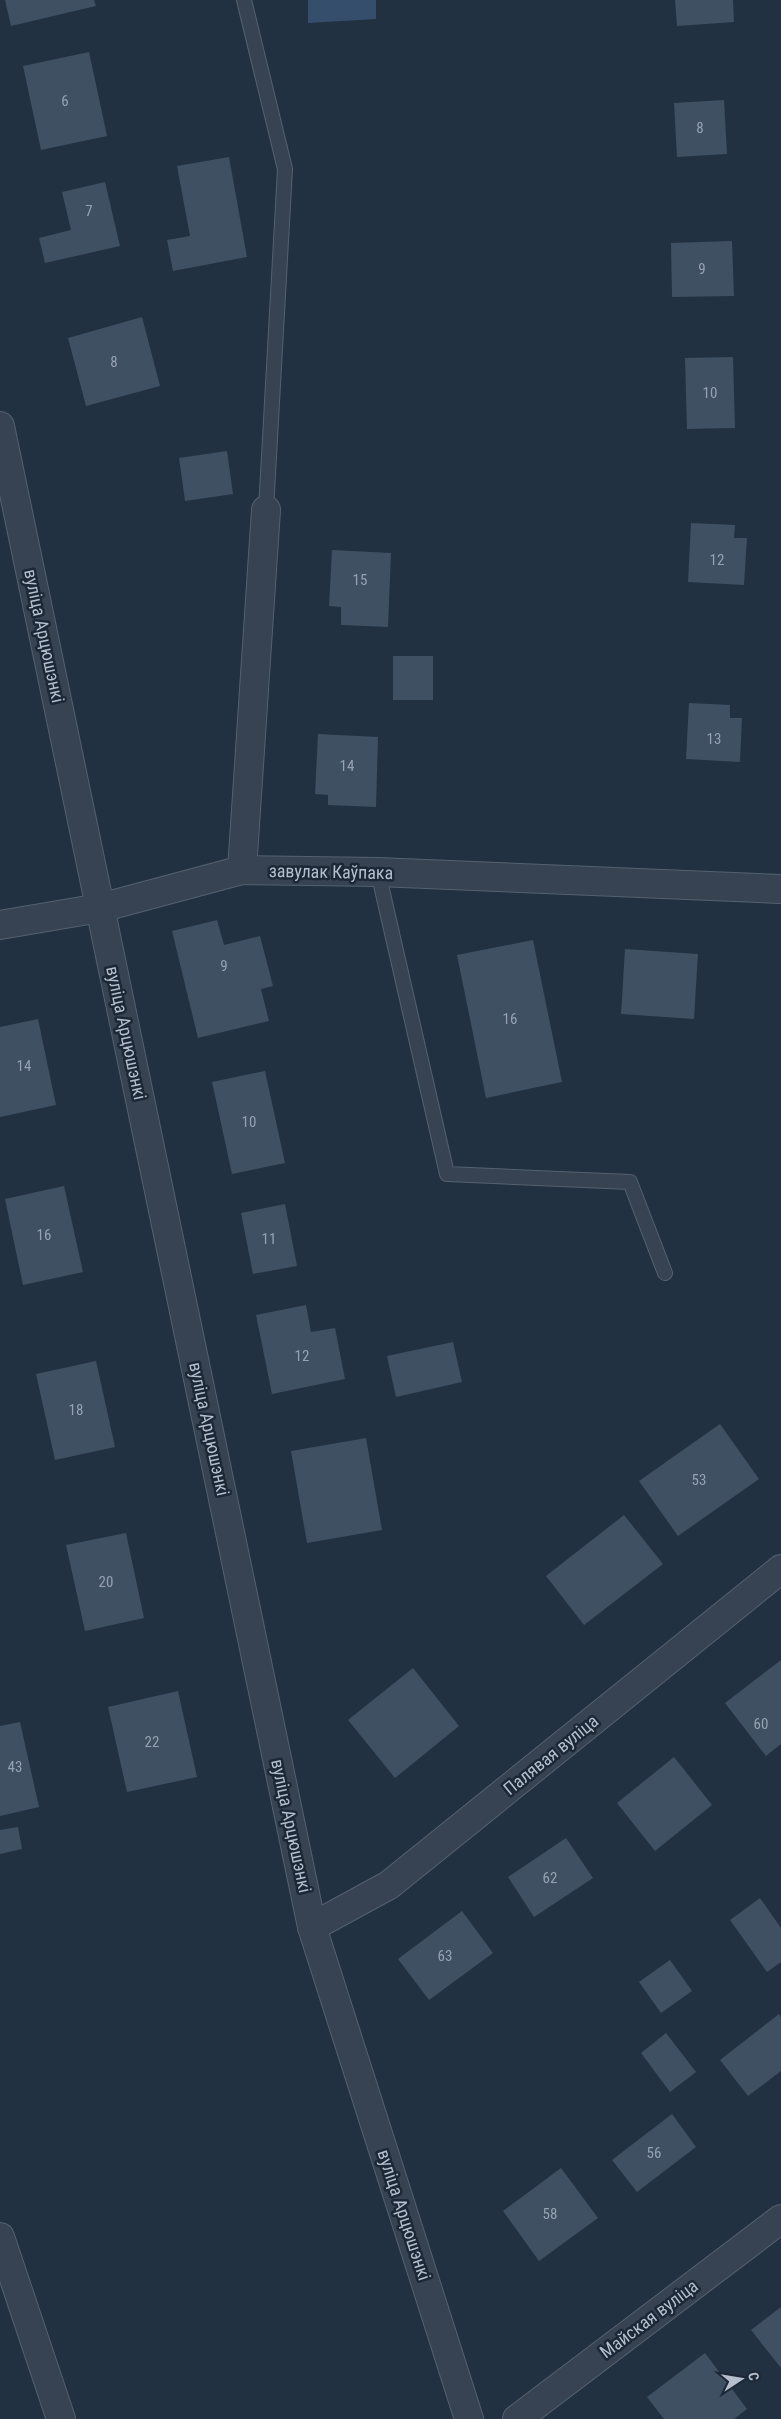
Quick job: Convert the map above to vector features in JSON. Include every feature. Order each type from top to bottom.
[{"type":"street","name":"вуліца Арцюшэнкі","points":[[0,426],[312,1927],[469,2419]]},
{"type":"street","name":"завулак Каўпака","points":[[266,510],[242,870],[378,872],[781,889]]},
{"type":"street","points":[[0,925],[100,908],[242,870]]},
{"type":"street","name":"Палявая вуліца","points":[[312,1927],[389,1885],[781,1569]]},
{"type":"street","name":"Майская вуліца","points":[[517,2419],[781,2219]]},
{"type":"street","points":[[0,2237],[61,2419]]},
{"type":"lane","points":[[244,0],[285,169],[266,510]]},
{"type":"lane","points":[[378,872],[447,1174],[630,1182],[665,1273]]},
{"type":"water","points":[[308,0],[376,0],[376,19],[308,23]]},
{"type":"building","points":[[5,0],[94,0],[96,6],[11,26]]},
{"type":"building","points":[[675,0],[733,0],[734,22],[677,26]]},
{"type":"building","points":[[89,52],[107,136],[41,150],[23,66]]},
{"type":"building","points":[[724,100],[727,154],[677,157],[674,103]]},
{"type":"building","points":[[229,157],[247,257],[173,271],[167,240],[190,236],[177,166]]},
{"type":"building","points":[[105,182],[120,246],[45,263],[39,238],[71,230],[62,192]]},
{"type":"building","points":[[732,241],[734,296],[672,297],[671,243]]},
{"type":"building","points":[[142,317],[160,386],[86,406],[68,338]]},
{"type":"building","points":[[733,357],[735,428],[687,429],[685,358]]},
{"type":"building","points":[[227,451],[233,494],[185,501],[179,458]]},
{"type":"building","points":[[691,523],[735,525],[734,538],[747,538],[744,585],[688,582]]},
{"type":"building","points":[[332,550],[391,553],[388,627],[341,625],[341,607],[329,606]]},
{"type":"building","points":[[393,656],[433,656],[433,700],[393,700]]},
{"type":"building","points":[[689,703],[730,705],[730,718],[742,718],[740,762],[686,759]]},
{"type":"building","points":[[318,734],[378,737],[376,807],[328,805],[328,795],[315,794]]},
{"type":"building","points":[[217,920],[224,945],[260,936],[273,986],[261,989],[269,1021],[198,1038],[172,931]]},
{"type":"building","points":[[533,940],[562,1082],[486,1098],[457,955]]},
{"type":"building","points":[[625,949],[698,954],[694,1019],[621,1014]]},
{"type":"building","points":[[38,1019],[56,1105],[0,1117],[0,1027]]},
{"type":"building","points":[[265,1071],[285,1163],[232,1174],[212,1082]]},
{"type":"building","points":[[64,1186],[83,1272],[23,1285],[5,1199]]},
{"type":"building","points":[[285,1204],[297,1266],[253,1274],[241,1213]]},
{"type":"building","points":[[306,1305],[311,1332],[335,1328],[345,1379],[272,1394],[256,1315]]},
{"type":"building","points":[[453,1342],[462,1382],[396,1397],[387,1356]]},
{"type":"building","points":[[96,1361],[115,1447],[55,1460],[36,1374]]},
{"type":"building","points":[[720,1424],[759,1479],[678,1536],[639,1481]]},
{"type":"building","points":[[366,1438],[382,1530],[307,1543],[291,1451]]},
{"type":"building","points":[[624,1515],[663,1564],[584,1625],[546,1576]]},
{"type":"building","points":[[126,1533],[144,1618],[85,1631],[66,1545]]},
{"type":"building","points":[[781,1660],[781,1744],[766,1756],[725,1703]]},
{"type":"building","points":[[413,1668],[459,1726],[395,1778],[348,1720]]},
{"type":"building","points":[[178,1691],[197,1777],[127,1792],[108,1707]]},
{"type":"building","points":[[20,1722],[39,1807],[0,1816],[0,1726]]},
{"type":"building","points":[[674,1757],[712,1805],[655,1851],[617,1803]]},
{"type":"building","points":[[18,1827],[22,1849],[0,1854],[0,1830]]},
{"type":"building","points":[[566,1838],[593,1878],[534,1917],[508,1877]]},
{"type":"building","points":[[760,1898],[781,1928],[781,1962],[767,1972],[730,1920]]},
{"type":"building","points":[[462,1911],[493,1953],[429,2000],[398,1959]]},
{"type":"building","points":[[670,1960],[692,1991],[661,2013],[639,1982]]},
{"type":"building","points":[[779,2014],[781,2018],[781,2071],[748,2096],[720,2060]]},
{"type":"building","points":[[666,2033],[696,2072],[670,2092],[641,2053]]},
{"type":"building","points":[[672,2114],[696,2147],[637,2192],[612,2160]]},
{"type":"building","points":[[561,2168],[598,2218],[539,2261],[503,2211]]},
{"type":"building","points":[[781,2307],[781,2368],[751,2330]]},
{"type":"building","points":[[705,2353],[747,2409],[734,2419],[664,2419],[647,2397]]}]
